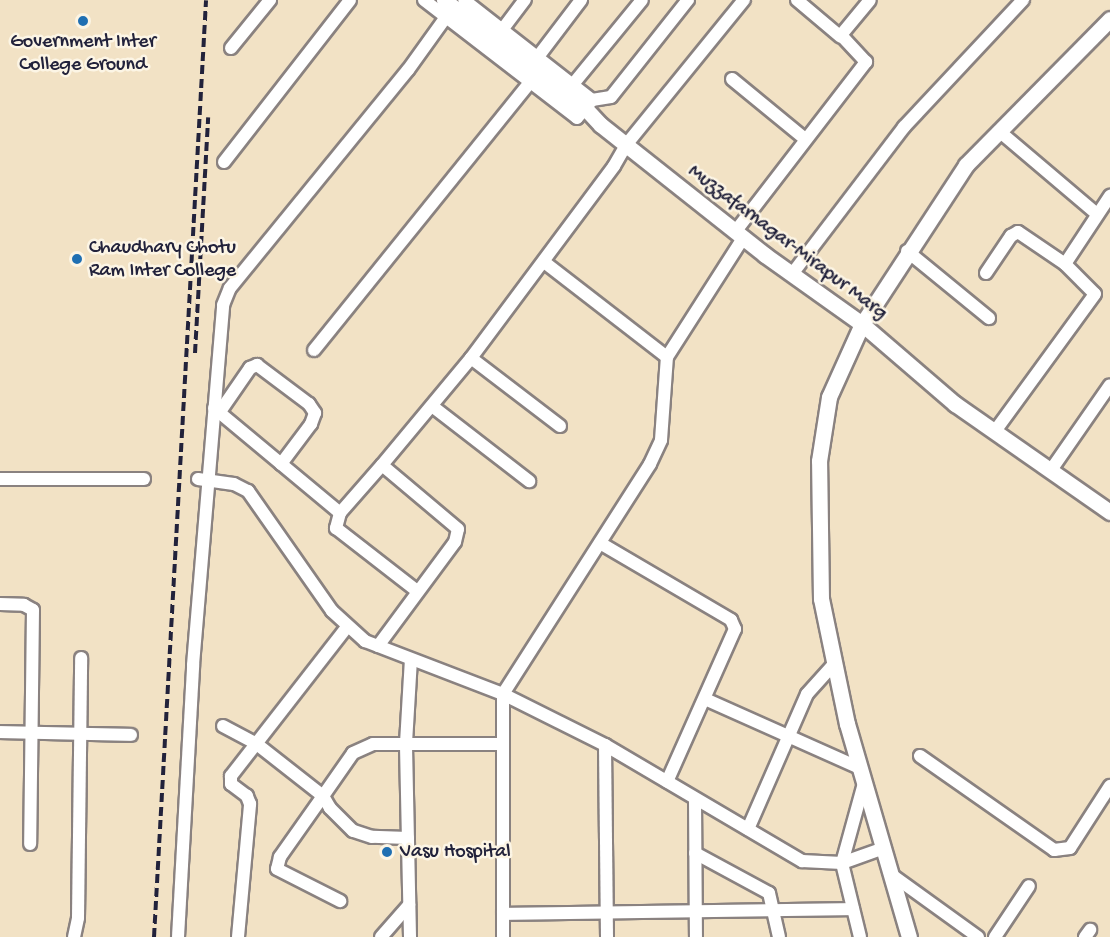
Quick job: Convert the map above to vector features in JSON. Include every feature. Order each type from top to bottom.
[{"type":"main road","name":"Muzzafarnagar-Mirapur Marg","points":[[444,0],[589,104],[626,145],[739,235],[862,324],[955,404],[1110,512]]},
{"type":"main road","points":[[909,937],[860,768],[820,599],[819,461],[829,397],[862,324],[966,165],[1110,19]]},
{"type":"street","points":[[231,48],[270,0]]},
{"type":"street","points":[[224,162],[350,0]]},
{"type":"street","points":[[424,0],[577,118],[589,104],[611,97],[688,0]]},
{"type":"street","points":[[465,0],[537,58],[574,83],[589,104]]},
{"type":"street","points":[[502,30],[525,0]]},
{"type":"street","points":[[537,58],[581,0]]},
{"type":"street","points":[[574,83],[642,0]]},
{"type":"street","points":[[416,590],[338,530],[335,524],[340,513],[471,358],[614,166],[626,145],[744,0]]},
{"type":"street","points":[[502,937],[502,694],[650,464],[661,440],[666,357],[739,235],[805,139],[866,62],[841,37],[797,0]]},
{"type":"street","points":[[841,37],[870,0]]},
{"type":"street","points":[[792,274],[904,127],[1023,0]]},
{"type":"street","points":[[178,937],[203,480],[216,410],[223,305],[230,288],[408,70],[446,17]]},
{"type":"street","points":[[732,79],[805,139]]},
{"type":"street","points":[[314,350],[530,82]]},
{"type":"street","points":[[999,131],[1096,214]]},
{"type":"street","points":[[1065,264],[1110,196]]},
{"type":"street","points":[[986,273],[1015,233],[1065,264],[1093,290],[1094,301],[995,431]]},
{"type":"street","points":[[908,251],[989,318]]},
{"type":"street","points":[[544,262],[666,357]]},
{"type":"street","points":[[471,358],[560,426]]},
{"type":"street","points":[[216,410],[250,368],[257,365],[309,404],[315,413],[311,424],[281,464]]},
{"type":"street","points":[[1051,470],[1110,385]]},
{"type":"street","points":[[432,406],[529,481]]},
{"type":"street","points":[[216,410],[340,513]]},
{"type":"street","points":[[378,646],[416,590],[455,542],[458,529],[382,465]]},
{"type":"street","points":[[0,479],[144,479]]},
{"type":"street","points":[[203,480],[234,484],[251,494],[314,587],[347,627],[378,646],[502,694],[605,745],[802,861],[842,863],[884,848]]},
{"type":"street","points":[[600,543],[734,625],[705,699],[667,782]]},
{"type":"street","points":[[0,604],[24,605],[33,610],[30,844]]},
{"type":"street","points":[[238,937],[250,804],[230,778],[258,745],[347,627]]},
{"type":"street","points":[[74,937],[81,735],[81,658]]},
{"type":"street","points":[[410,937],[406,743],[411,660]]},
{"type":"street","points":[[748,829],[812,685],[834,664]]},
{"type":"street","points":[[705,699],[860,768]]},
{"type":"street","points":[[223,726],[258,745],[323,796],[338,818],[353,831],[372,837],[408,838]]},
{"type":"street","points":[[0,732],[131,735]]},
{"type":"street","points":[[340,901],[277,869],[280,857],[357,749],[406,743],[502,744]]},
{"type":"street","points":[[605,745],[607,937]]},
{"type":"street","points":[[920,756],[1054,850],[1070,848],[1110,786]]},
{"type":"street","points":[[860,937],[842,863],[864,783]]},
{"type":"street","points":[[694,799],[696,937]]},
{"type":"street","points":[[695,853],[765,890],[776,911],[779,937]]},
{"type":"street","points":[[892,875],[978,937]]},
{"type":"street","points":[[994,937],[1029,886]]},
{"type":"street","points":[[381,937],[409,905]]},
{"type":"street","points":[[502,914],[853,909]]},
{"type":"railway","points":[[154,937],[206,0]]},
{"type":"railway","points":[[195,353],[208,117]]},
{"type":"place","name":"Government Inter College Ground","points":[[83,21]]},
{"type":"place","name":"Chaudhary Chotu Ram Inter College","points":[[77,259]]},
{"type":"place","name":"Vasu Hospital","points":[[387,852]]}]
